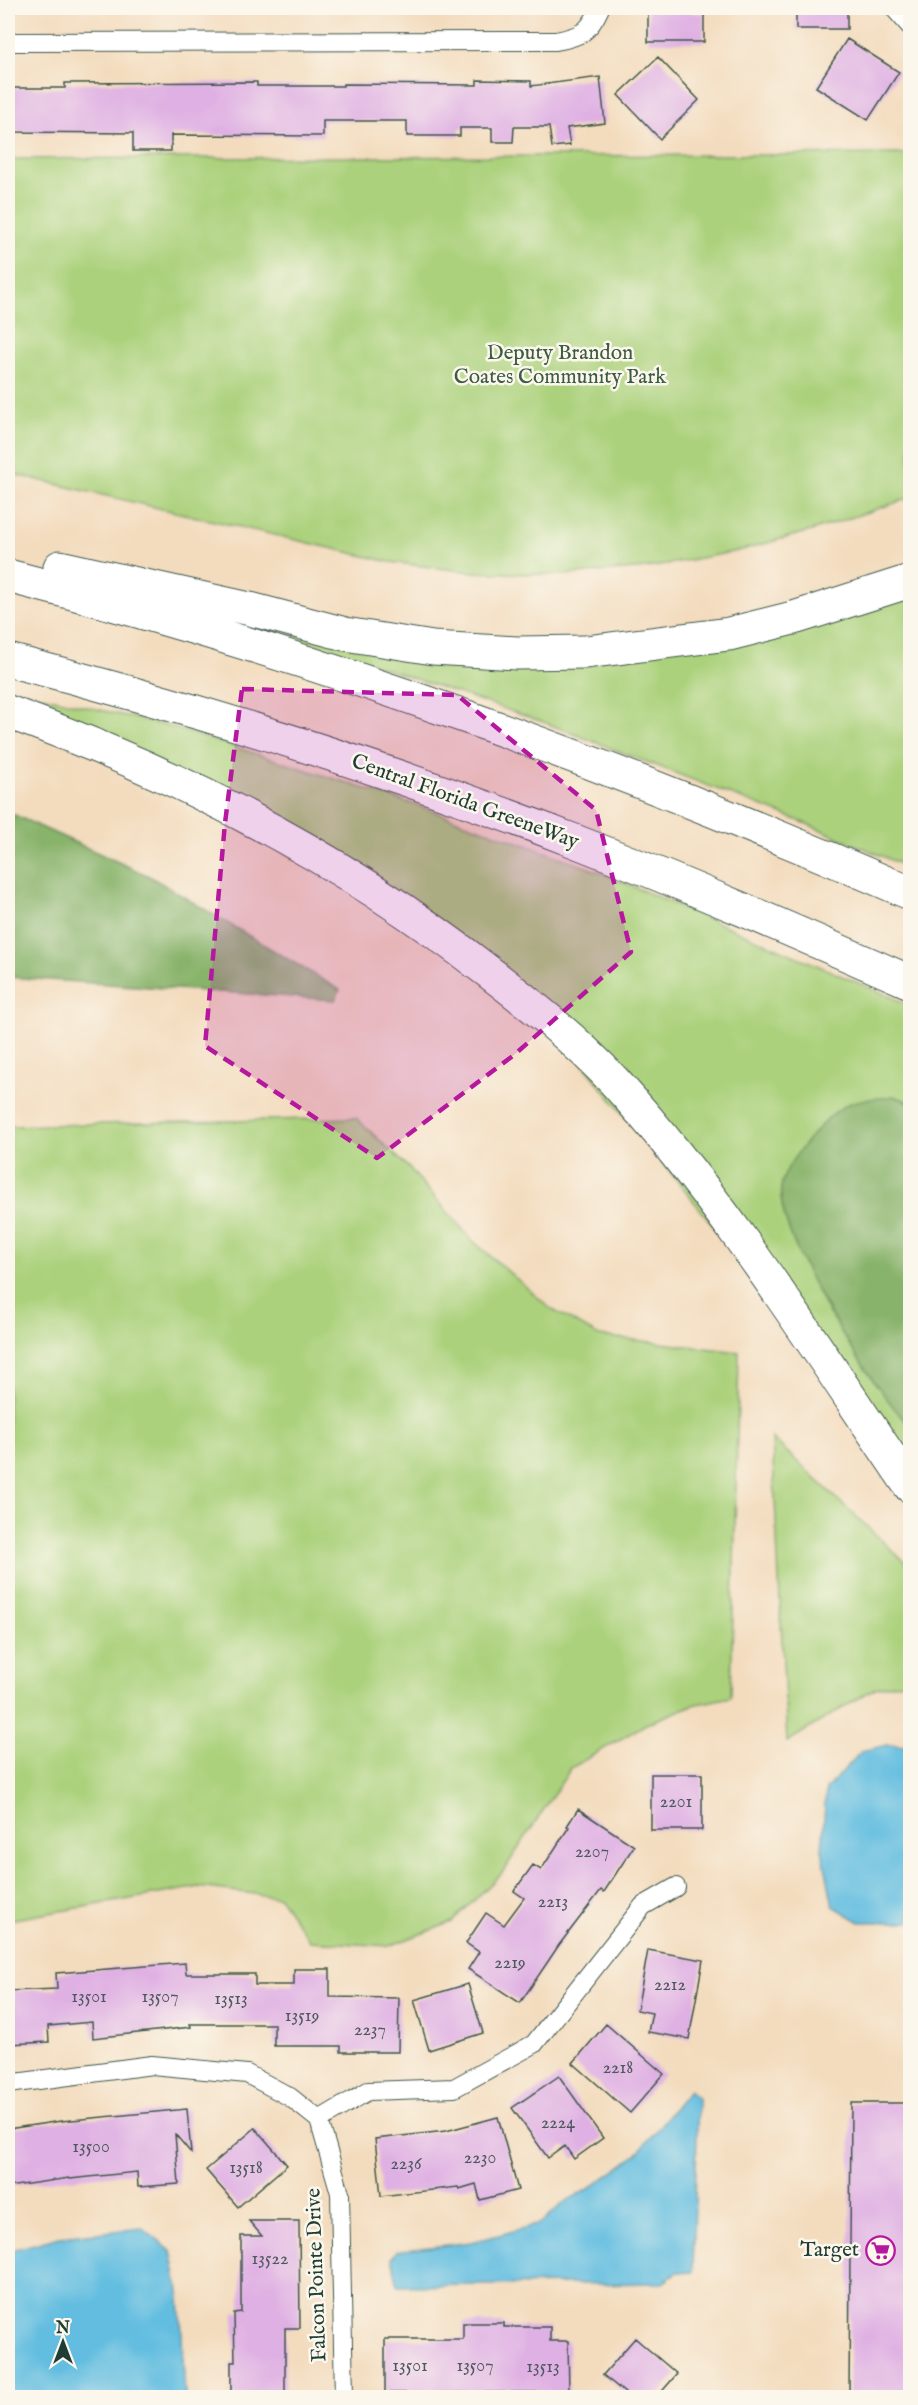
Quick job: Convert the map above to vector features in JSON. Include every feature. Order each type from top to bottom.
[{"type":"highway","points":[[8,555],[250,609],[345,634],[433,648],[518,653],[586,652],[729,634],[797,617],[910,581]]},
{"type":"highway","points":[[8,576],[81,594],[396,691],[501,728],[707,807],[910,893]]},
{"type":"highway","name":"Central Florida GreeneWay","points":[[8,660],[264,732],[473,803],[676,882],[910,982]]},
{"type":"highway","points":[[8,712],[153,771],[262,823],[364,885],[451,942],[543,1014],[613,1079],[684,1162],[910,1486]]},
{"type":"street","points":[[8,42],[556,41],[577,37],[592,25],[600,8]]},
{"type":"street","points":[[894,8],[910,27]]},
{"type":"street","points":[[8,2084],[152,2065],[247,2074],[290,2097],[319,2120],[368,2091],[454,2088],[534,2044],[644,1906],[676,1887]]},
{"type":"street","name":"Falcon Pointe Drive","points":[[319,2120],[340,2193],[344,2397]]},
{"type":"highlighted area","points":[[242,689],[457,695],[596,810],[631,952],[514,1055],[377,1158],[205,1046],[225,823]]},
{"type":"green space","name":"Deputy Brandon Coates Community Park","points":[[910,154],[910,498],[811,531],[738,551],[647,568],[563,575],[470,572],[390,562],[8,473],[8,159]]},
{"type":"green space","points":[[910,590],[910,868],[807,824],[546,723],[277,632],[502,661]]},
{"type":"green space","points":[[8,688],[172,727],[416,805],[597,871],[910,1005],[910,1102],[893,1096],[802,1259],[826,1309],[856,1354],[910,1426],[910,1469],[511,975],[8,703]]},
{"type":"green space","points":[[8,812],[149,876],[340,990],[335,1000],[8,977]]},
{"type":"green space","points":[[893,1096],[910,1102],[910,1426],[874,1381],[830,1313],[810,1277],[794,1242],[784,1212],[781,1188],[789,1166],[797,1154],[829,1118],[848,1104]]},
{"type":"green space","points":[[356,1118],[410,1169],[472,1240],[551,1309],[599,1336],[739,1352],[731,1697],[693,1705],[646,1724],[571,1768],[502,1873],[452,1922],[389,1946],[310,1941],[279,1897],[199,1887],[8,1920],[8,1126]]},
{"type":"green space","points":[[772,1438],[910,1567],[910,1680],[875,1688],[787,1742]]},
{"type":"water","points":[[887,1745],[910,1746],[910,1922],[860,1922],[833,1906],[822,1850],[826,1789],[862,1751]]},
{"type":"water","points":[[689,2090],[698,2098],[693,2271],[678,2272],[663,2283],[398,2286],[392,2258],[397,2251],[472,2242],[540,2224],[563,2203],[590,2188],[636,2155]]},
{"type":"water","points":[[142,2228],[171,2251],[180,2296],[185,2397],[8,2397],[8,2251],[60,2237]]},
{"type":"building","points":[[648,8],[691,8],[691,13],[704,13],[704,42],[648,42]]},
{"type":"building","points":[[796,8],[847,8],[847,29],[796,29]]},
{"type":"building","points":[[847,39],[899,72],[868,120],[816,87]]},
{"type":"building","points":[[658,57],[699,100],[660,139],[618,95]]},
{"type":"building","points":[[600,77],[605,123],[567,128],[570,145],[552,147],[549,127],[514,127],[513,142],[492,142],[492,128],[460,128],[460,136],[407,136],[407,121],[323,121],[323,136],[171,135],[171,151],[133,151],[133,133],[8,132],[8,88],[65,88],[65,83],[257,82],[257,86],[477,85],[477,80],[531,81],[531,86]]},
{"type":"building","points":[[651,1774],[702,1774],[702,1830],[651,1830]]},
{"type":"building","points":[[578,1809],[634,1846],[604,1892],[601,1890],[559,1945],[520,2003],[468,1969],[479,1952],[466,1943],[486,1913],[504,1925],[524,1898],[514,1891],[533,1865],[541,1870]]},
{"type":"building","points":[[648,1950],[703,1960],[689,2039],[648,2032],[652,2013],[637,2010]]},
{"type":"building","points":[[185,1963],[186,1974],[255,1974],[255,1985],[294,1985],[294,1969],[330,1969],[330,1997],[399,1998],[398,2052],[341,2052],[341,2046],[274,2046],[274,2024],[190,2024],[191,2027],[93,2038],[92,2022],[48,2026],[49,2042],[8,2044],[8,1991],[57,1989],[56,1973]]},
{"type":"building","points":[[468,1984],[483,2033],[429,2050],[414,2000]]},
{"type":"building","points":[[606,2024],[664,2074],[630,2113],[573,2063]]},
{"type":"building","points":[[559,2076],[603,2138],[574,2159],[565,2146],[548,2158],[512,2108]]},
{"type":"building","name":"Target","points":[[851,2103],[910,2103],[910,2397],[849,2397]]},
{"type":"building","points":[[187,2109],[191,2153],[175,2134],[179,2184],[138,2187],[137,2172],[69,2178],[8,2187],[8,2129],[61,2121]]},
{"type":"building","points":[[498,2117],[518,2190],[480,2200],[476,2184],[459,2189],[458,2187],[381,2196],[375,2139],[446,2131]]},
{"type":"building","points":[[255,2128],[287,2165],[238,2207],[206,2170]]},
{"type":"building","points":[[249,2221],[299,2221],[300,2328],[285,2328],[285,2397],[231,2397],[231,2362],[235,2362],[234,2313],[241,2312],[241,2236],[262,2236]]},
{"type":"building","points":[[463,2323],[504,2323],[504,2327],[550,2327],[550,2341],[568,2341],[569,2392],[385,2393],[385,2339],[463,2339]]},
{"type":"building","points":[[635,2338],[677,2374],[657,2397],[630,2397],[603,2375]]},
{"type":"place","name":"Target","points":[[880,2250]]}]
